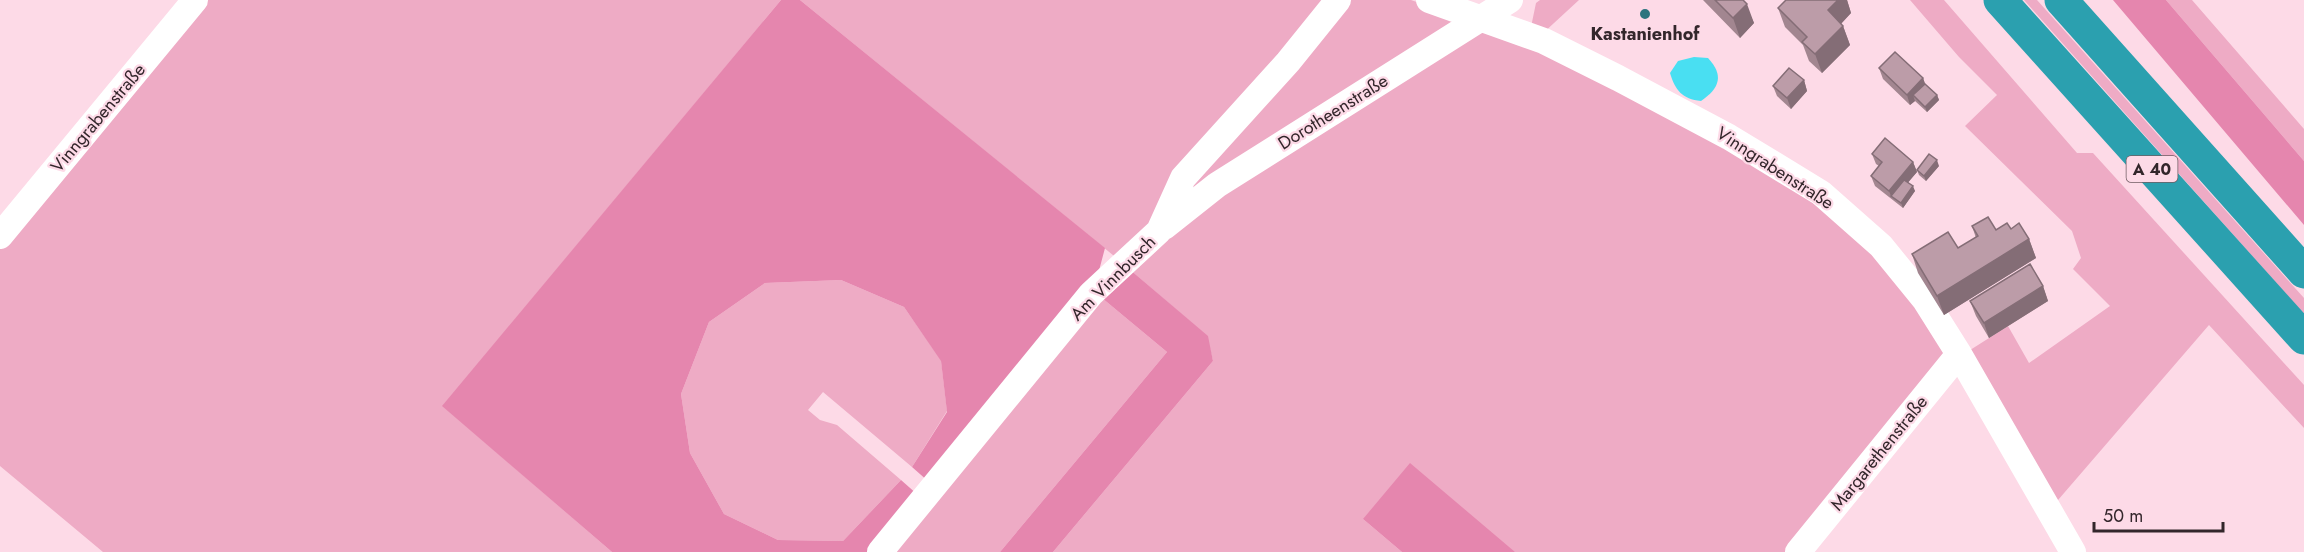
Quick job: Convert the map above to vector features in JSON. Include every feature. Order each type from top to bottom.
[{"type":"highway","name":"A 40","points":[[2000,0],[2304,338]]},
{"type":"highway","name":"A 40","points":[[2061,0],[2304,272]]},
{"type":"street","name":"Vinngrabenstraße","points":[[0,236],[195,0]]},
{"type":"street","name":"Am Vinnbusch","points":[[880,552],[1091,294],[1159,231],[1183,178],[1288,62],[1338,0]]},
{"type":"street","name":"Vinngrabenstraße","points":[[1429,0],[1544,42],[1618,78],[1729,138],[1821,194],[1881,246],[1925,300],[1959,354],[2073,552]]},
{"type":"street","name":"Dorotheenstraße","points":[[1159,231],[1217,185],[1510,0]]},
{"type":"street","name":"Margarethenstraße","points":[[1798,552],[1959,354]]},
{"type":"shaded area","points":[[202,0],[781,0],[443,406],[612,552],[103,552],[0,466],[0,247]]},
{"type":"shaded area","points":[[781,0],[800,0],[1105,248],[1096,282],[929,482],[912,467],[947,412],[941,361],[904,307],[841,280],[765,283],[709,322],[681,394],[690,453],[724,514],[778,540],[843,541],[901,480],[918,495],[872,552],[612,552],[442,406]]},
{"type":"shaded area","points":[[800,0],[1411,0],[1462,18],[1119,260]]},
{"type":"shaded area","points":[[1540,0],[1579,0],[1541,35],[1531,27],[1536,3]]},
{"type":"shaded area","points":[[1910,0],[1944,0],[2077,153],[2093,153],[2304,385],[2304,428],[2209,325],[2052,507],[1967,352],[2008,326],[2029,363],[2110,306],[2073,269],[2081,258],[2072,231],[1965,126],[1997,95],[1959,57]]},
{"type":"shaded area","points":[[2024,0],[2037,0],[2304,298],[2304,314]]},
{"type":"shaded area","points":[[2113,0],[2166,0],[2304,161],[2304,225]]},
{"type":"shaded area","points":[[2166,0],[2192,0],[2304,129],[2304,161]]},
{"type":"shaded area","points":[[1498,30],[1752,157],[1877,251],[1946,347],[1945,363],[1792,552],[1515,552],[1363,519],[1402,552],[1053,552],[1213,361],[1207,336],[1128,268],[1172,229],[1472,32]]},
{"type":"shaded area","points":[[1128,268],[1208,336],[1213,361],[1053,552],[1000,552],[1167,352],[1102,298]]},
{"type":"shaded area","points":[[841,280],[904,307],[941,360],[947,411],[912,467],[823,392],[808,410],[820,420],[837,425],[901,480],[843,541],[778,540],[724,514],[690,453],[681,394],[709,322],[765,283]]},
{"type":"shaded area","points":[[1102,298],[1167,352],[1000,552],[890,552]]},
{"type":"shaded area","points":[[1410,463],[1515,552],[1402,552],[1363,519]]},
{"type":"water","points":[[1694,57],[1708,58],[1718,76],[1716,86],[1701,101],[1680,93],[1670,73],[1678,61]]},
{"type":"building","points":[[1715,0],[1743,0],[1747,4],[1733,18]]},
{"type":"building","points":[[1786,0],[1838,0],[1828,10],[1843,26],[1815,54],[1802,42],[1807,37],[1778,8]]},
{"type":"building","points":[[1895,52],[1923,78],[1907,95],[1879,68]]},
{"type":"building","points":[[1789,68],[1804,80],[1787,98],[1773,86]]},
{"type":"building","points":[[1925,84],[1937,95],[1925,107],[1913,95]]},
{"type":"building","points":[[1885,138],[1913,162],[1889,191],[1871,176],[1882,162],[1872,154]]},
{"type":"building","points":[[1929,154],[1937,160],[1924,176],[1917,170]]},
{"type":"building","points":[[1904,180],[1913,186],[1901,203],[1891,196]]},
{"type":"building","points":[[1988,217],[1996,230],[2007,223],[2011,229],[2019,223],[2029,239],[1937,296],[1912,254],[1948,232],[1958,248],[1978,236],[1972,226]]},
{"type":"building","points":[[2030,264],[2043,286],[1984,323],[1970,301]]},
{"type":"place","name":"Kastanienhof","points":[[1645,14]]}]
